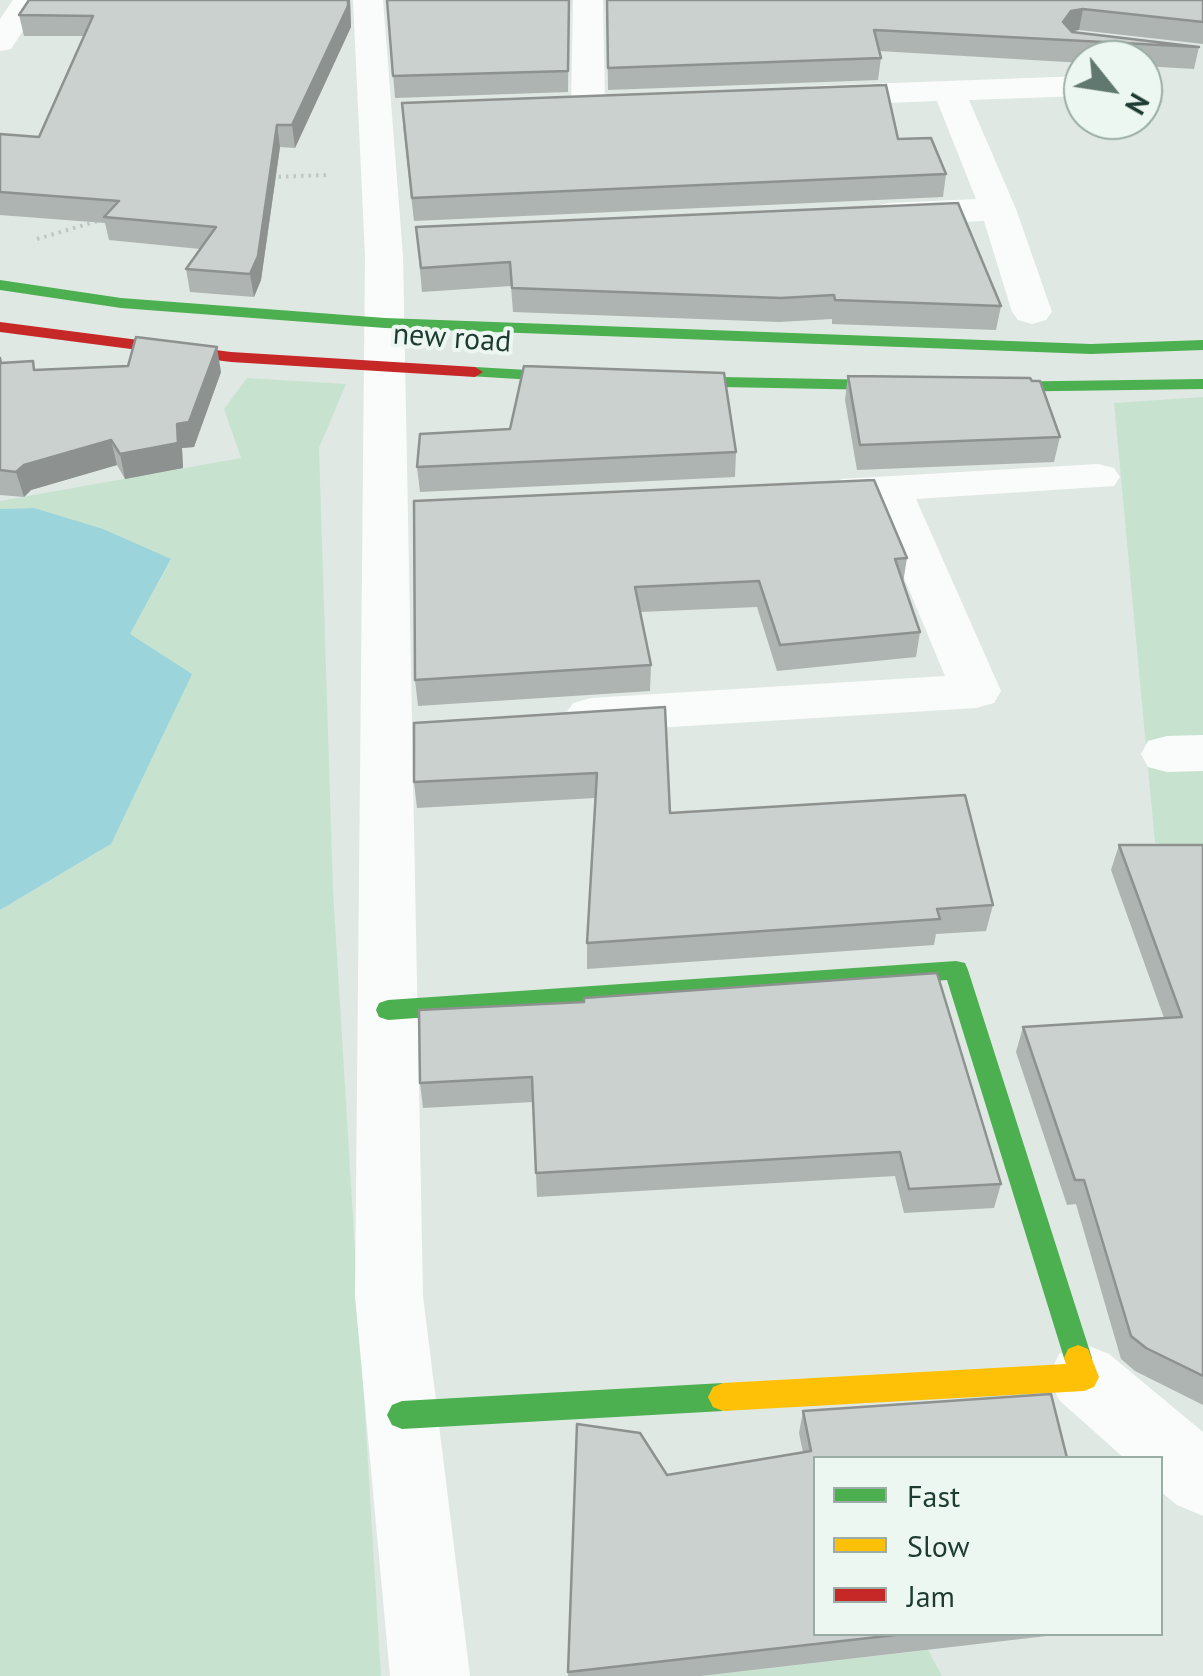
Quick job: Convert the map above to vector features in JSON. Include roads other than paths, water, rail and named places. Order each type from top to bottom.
[{"type":"main road","name":"new road","points":[[0,285],[616,380],[987,387],[1203,384]]},
{"type":"main road","name":"new road","points":[[0,327],[231,357],[385,344],[1072,349],[1203,345]]},
{"type":"main road","points":[[388,1010],[956,970],[1084,1376],[402,1416]]},
{"type":"street","points":[[0,42],[28,0]]},
{"type":"street","points":[[368,0],[383,236],[385,344],[405,510],[406,728],[388,1010],[389,1296],[430,1676]]},
{"type":"street","points":[[588,0],[588,105]]},
{"type":"street","points":[[778,98],[949,91],[1063,70]]},
{"type":"street","points":[[949,91],[998,209],[1032,312]]},
{"type":"street","points":[[549,106],[626,104]]},
{"type":"street","points":[[375,113],[414,112]]},
{"type":"street","points":[[859,215],[998,209]]},
{"type":"street","points":[[383,236],[422,235]]},
{"type":"street","points":[[812,490],[1098,476]]},
{"type":"street","points":[[544,718],[976,690],[890,487]]},
{"type":"street","points":[[1084,1376],[1203,1480]]},
{"type":"water","points":[[34,508],[103,529],[171,559],[130,634],[192,674],[111,844],[0,910],[0,509]]}]
